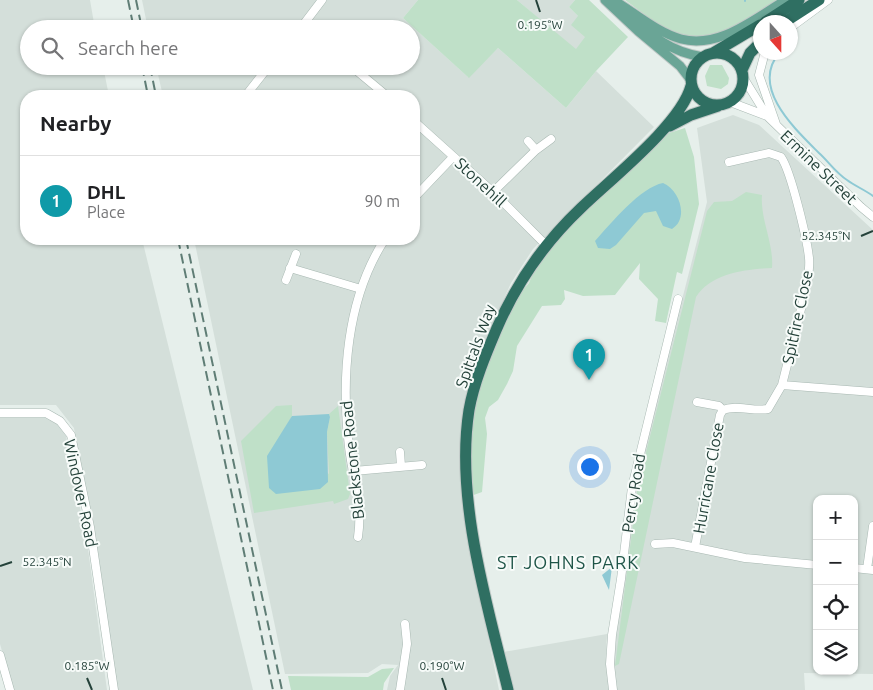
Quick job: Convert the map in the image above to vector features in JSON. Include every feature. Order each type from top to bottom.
[{"type":"highway","points":[[776,15],[799,0]]},
{"type":"highway","points":[[795,15],[819,0]]},
{"type":"highway","points":[[753,29],[696,62],[691,82],[701,100],[724,104],[740,91],[743,74],[750,53],[753,50]]},
{"type":"highway","points":[[708,55],[727,55],[734,58],[743,74]]},
{"type":"highway","name":"Spittals Way","points":[[508,690],[473,531],[467,460],[469,411],[485,355],[510,298],[546,245],[579,210],[664,129],[686,101],[691,82]]},
{"type":"highway","name":"Spittals Way","points":[[664,129],[691,115],[724,104]]},
{"type":"main road","points":[[605,0],[680,66],[691,82]]},
{"type":"main road","points":[[614,0],[666,32],[680,39],[695,41],[710,40],[731,32],[786,0]]},
{"type":"main road","points":[[614,0],[644,28],[673,50],[684,54],[708,55]]},
{"type":"street","points":[[308,20],[322,0]]},
{"type":"street","points":[[798,22],[828,0]]},
{"type":"street","points":[[763,60],[758,75],[776,125]]},
{"type":"street","name":"Ermine Street","points":[[743,74],[767,116],[860,207],[873,216]]},
{"type":"street","points":[[250,90],[262,75]]},
{"type":"street","points":[[362,75],[380,90]]},
{"type":"street","name":"Ermine Street","points":[[724,104],[767,116]]},
{"type":"street","name":"Stonehill","points":[[420,127],[493,192],[546,245]]},
{"type":"street","points":[[493,192],[536,150],[551,139]]},
{"type":"street","points":[[528,142],[536,150]]},
{"type":"street","name":"Spitfire Close","points":[[697,402],[718,406],[723,410],[729,407],[757,411],[768,409],[782,385],[809,270],[808,253],[788,171],[781,157],[769,153],[729,162]]},
{"type":"street","points":[[420,192],[453,157]]},
{"type":"street","name":"Blackstone Road","points":[[358,537],[362,517],[349,449],[345,397],[348,345],[361,289],[381,245]]},
{"type":"street","points":[[286,280],[296,254]]},
{"type":"street","points":[[290,268],[361,289]]},
{"type":"street","name":"Percy Road","points":[[613,690],[610,664],[612,635],[632,487],[678,299]]},
{"type":"street","name":"Spitfire Close","points":[[782,385],[873,392]]},
{"type":"street","name":"Hurricane Close","points":[[696,547],[720,415],[723,410]]},
{"type":"street","name":"Windover Road","points":[[0,413],[46,413],[60,420],[71,435],[90,527],[114,690]]},
{"type":"street","points":[[400,452],[401,466]]},
{"type":"street","points":[[354,471],[422,465]]},
{"type":"street","points":[[870,569],[873,526]]},
{"type":"street","name":"Hurricane Close","points":[[655,544],[673,543],[744,558],[813,565]]},
{"type":"street","points":[[400,690],[407,644],[405,624]]},
{"type":"street","points":[[0,655],[10,690]]},
{"type":"shaded area","points":[[0,0],[90,0],[93,20],[20,20],[20,75],[105,75],[108,90],[20,90],[20,245],[143,245],[253,690],[117,690],[74,428],[56,405],[0,405]]},
{"type":"shaded area","points":[[142,0],[418,0],[403,18],[405,20],[146,20]]},
{"type":"shaded area","points":[[517,0],[575,0],[569,7],[578,16],[586,37],[576,50]]},
{"type":"shaded area","points":[[420,33],[468,77],[498,48],[566,108],[596,71],[654,127],[533,249],[511,283],[478,355],[466,409],[467,533],[499,690],[387,690],[390,676],[398,665],[382,664],[368,673],[285,674],[195,245],[420,245],[420,90],[162,90],[158,75],[420,75]]},
{"type":"shaded area","points":[[733,115],[759,125],[873,230],[873,674],[858,674],[858,495],[813,495],[813,673],[804,673],[805,690],[511,690],[503,652],[607,634],[606,653],[614,650],[638,472],[707,202],[697,128]]},
{"type":"shaded area","points":[[0,418],[45,418],[57,424],[66,436],[88,549],[107,690],[13,690],[0,644]]},
{"type":"green space","points":[[418,0],[517,0],[576,49],[585,37],[571,25],[578,16],[569,7],[575,0],[589,0],[628,37],[596,71],[566,108],[498,48],[469,78],[420,33],[420,20],[405,20],[403,18]]},
{"type":"green space","points":[[625,0],[780,0],[734,27],[709,36],[684,36],[668,30]]},
{"type":"green space","points":[[710,65],[722,65],[729,78],[728,84],[721,89],[707,86],[705,76]]},
{"type":"green space","points":[[685,128],[694,157],[699,204],[682,274],[677,272],[666,323],[655,321],[658,299],[639,279],[640,263],[615,295],[583,296],[564,290],[565,299],[561,305],[542,306],[517,346],[513,371],[507,384],[498,400],[489,407],[485,418],[487,434],[482,492],[468,497],[472,413],[482,378],[511,304],[529,283],[536,266],[551,245],[633,164],[669,133]]},
{"type":"green space","points":[[746,192],[762,195],[763,213],[771,249],[772,268],[740,271],[730,274],[711,282],[696,297],[619,664],[615,666],[638,484],[707,211],[714,202],[732,201]]},
{"type":"green space","points":[[292,405],[292,416],[280,436],[329,474],[327,432],[329,414],[338,406],[350,494],[348,499],[334,504],[333,501],[254,513],[241,441],[276,406]]},
{"type":"green space","points":[[394,668],[384,683],[383,690],[291,690],[288,676],[368,677],[382,669]]},
{"type":"water","points":[[663,183],[674,192],[680,205],[680,219],[672,229],[663,226],[656,211],[644,213],[616,245],[610,249],[598,248],[595,241],[636,198],[654,186]]},
{"type":"water","points":[[329,414],[327,432],[328,482],[320,489],[276,494],[269,488],[267,456],[290,419],[292,416]]},
{"type":"water","points":[[612,567],[609,590],[602,575]]},
{"type":"waterway","points":[[775,60],[772,65],[770,79],[772,93],[788,120],[839,174],[873,196]]},
{"type":"railway","points":[[128,0],[132,20]]},
{"type":"railway","points":[[136,0],[140,20]]},
{"type":"railway","points":[[144,75],[147,90]]},
{"type":"railway","points":[[152,75],[155,90]]},
{"type":"railway","points":[[179,245],[273,690]]},
{"type":"railway","points":[[187,245],[282,690]]},
{"type":"place","name":"DHL","points":[[589,380]]},
{"type":"district","name":"ST JOHNS PARK","points":[[568,563]]}]
